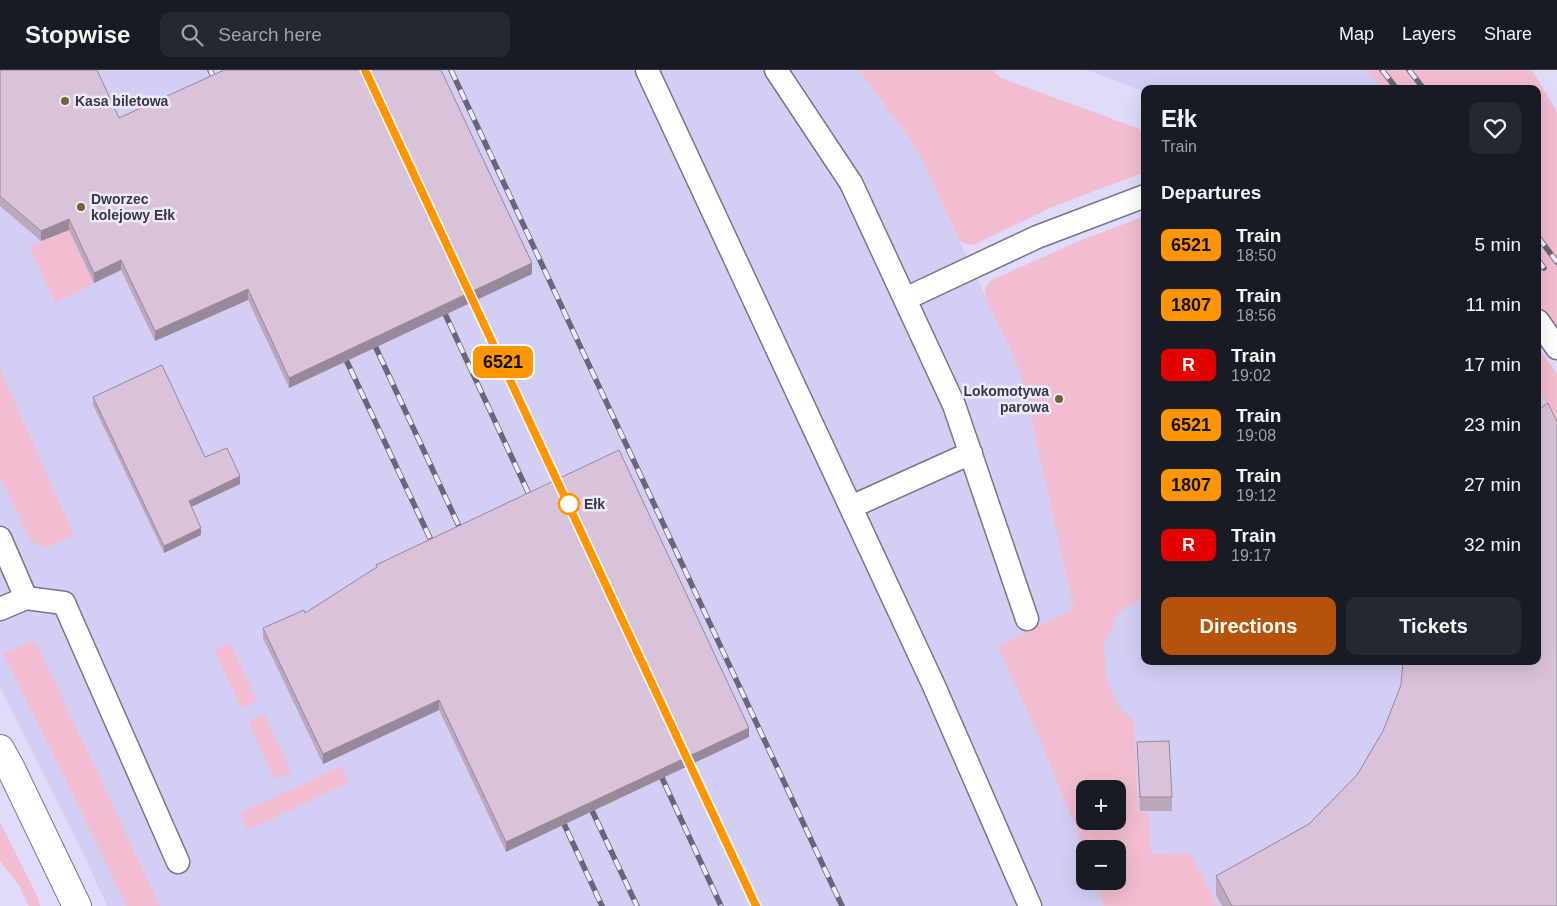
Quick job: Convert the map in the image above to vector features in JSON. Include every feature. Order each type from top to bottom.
[{"type":"street","points":[[0,749],[77,906]]},
{"type":"lane","points":[[647,70],[960,742],[1030,906]]},
{"type":"lane","points":[[776,70],[851,183],[954,405],[1027,619]]},
{"type":"lane","points":[[905,299],[1037,237],[1141,198]]},
{"type":"lane","points":[[1541,325],[1557,348]]},
{"type":"lane","points":[[851,507],[971,453]]},
{"type":"lane","points":[[0,538],[26,598]]},
{"type":"lane","points":[[0,609],[26,598],[64,603],[178,862]]},
{"type":"shaded area","points":[[0,70],[859,70],[917,149],[986,298],[1141,234],[1141,665],[1541,665],[1541,357],[1557,379],[1557,906],[107,906],[83,853],[0,687]]},
{"type":"shaded area","points":[[859,70],[992,70],[1001,78],[1141,130],[1141,174],[1057,205],[975,244],[967,245],[960,241],[917,149]]},
{"type":"shaded area","points":[[1087,70],[1510,70],[1518,85],[1141,85],[1141,90]]},
{"type":"shaded area","points":[[1366,70],[1532,70],[1541,85],[1379,85]]},
{"type":"shaded area","points":[[1541,85],[1557,112],[1557,327],[1541,308]]},
{"type":"shaded area","points":[[1141,218],[1141,598],[1119,612],[1104,644],[1106,681],[1119,707],[1134,721],[1138,813],[1149,813],[1151,854],[1190,853],[1218,906],[1104,906],[1099,890],[1126,890],[1126,840],[1081,840],[1077,830],[1126,830],[1126,780],[1076,780],[1076,829],[1041,742],[998,646],[1074,609],[1021,373],[986,298],[985,290],[992,280],[1079,241]]},
{"type":"shaded area","points":[[69,230],[94,283],[56,303],[29,246]]},
{"type":"shaded area","points":[[1541,351],[1557,374],[1557,424],[1541,393]]},
{"type":"shaded area","points":[[0,369],[74,535],[45,548],[31,541],[0,476]]},
{"type":"shaded area","points":[[29,642],[35,642],[38,646],[160,906],[127,906],[4,654]]},
{"type":"shaded area","points":[[230,643],[257,701],[241,708],[214,650]]},
{"type":"shaded area","points":[[264,714],[291,772],[275,780],[248,722]]},
{"type":"shaded area","points":[[341,766],[349,782],[248,830],[240,813]]},
{"type":"shaded area","points":[[0,822],[37,896],[40,906],[29,906],[18,884],[0,861]]},
{"type":"building","points":[[0,70],[97,70],[119,118],[224,70],[441,70],[532,263],[289,378],[248,289],[155,331],[121,260],[94,273],[69,219],[41,231],[0,196]]},
{"type":"building","points":[[162,365],[205,457],[227,448],[240,476],[189,501],[201,528],[164,546],[93,397]]},
{"type":"building","points":[[1548,403],[1557,422],[1557,906],[1232,906],[1216,876],[1309,824],[1357,775],[1383,731],[1401,685],[1403,665],[1541,665],[1541,408]]},
{"type":"building","points":[[619,450],[749,728],[506,842],[439,700],[323,754],[263,628],[304,610],[305,613],[377,567],[376,565]]},
{"type":"building","points":[[1169,741],[1172,797],[1140,797],[1137,742]]},
{"type":"railway","points":[[210,70],[218,87]]},
{"type":"railway","points":[[451,70],[842,906]]},
{"type":"railway","points":[[1382,70],[1394,85]]},
{"type":"railway","points":[[1409,70],[1421,85]]},
{"type":"railway","points":[[1541,241],[1557,262]]},
{"type":"railway","points":[[1541,264],[1544,268]]},
{"type":"railway","points":[[468,290],[563,491]]},
{"type":"railway","points":[[440,303],[534,505]]},
{"type":"railway","points":[[370,335],[464,537]]},
{"type":"railway","points":[[341,349],[436,551]]},
{"type":"railway","points":[[685,751],[756,906]]},
{"type":"railway","points":[[656,765],[721,906]]},
{"type":"railway","points":[[587,800],[637,906]]},
{"type":"railway","points":[[558,811],[602,906]]},
{"type":"train","name":"6521","points":[[365,70],[756,906]]},
{"type":"place","name":"Kasa biletowa","points":[[65,101]]},
{"type":"place","name":"Dworzec kolejowy Ełk","points":[[81,207]]},
{"type":"place","name":"Lokomotywa parowa","points":[[1059,399]]},
{"type":"place","name":"Ełk","points":[[569,504]]}]
